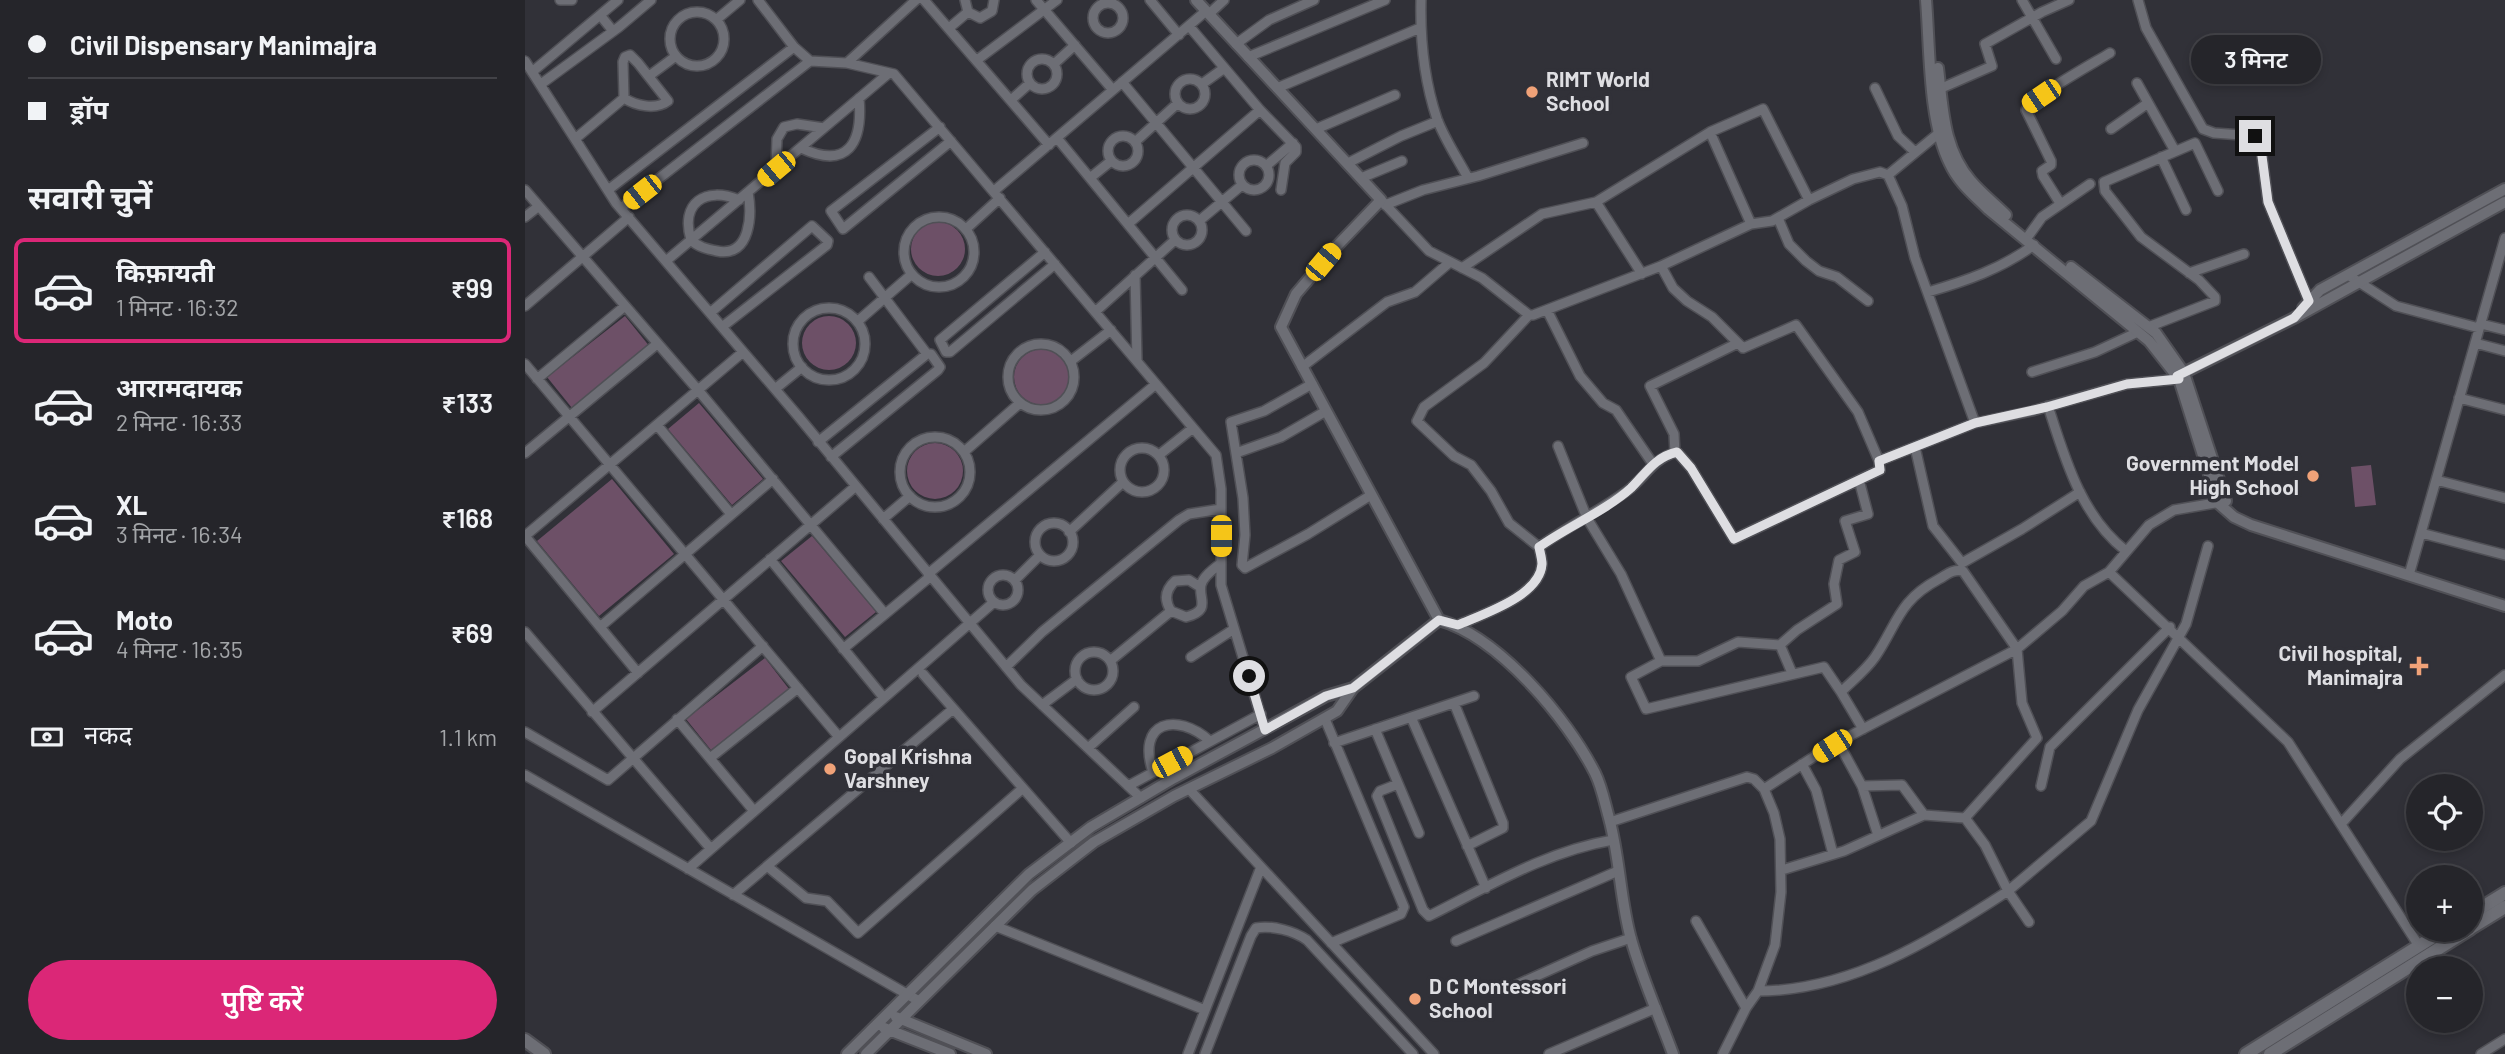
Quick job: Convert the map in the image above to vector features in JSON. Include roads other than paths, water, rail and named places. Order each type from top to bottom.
[{"type":"main road","points":[[2483,907],[2505,893]]},
{"type":"main road","points":[[2483,921],[2505,907]]},
{"type":"main road","points":[[2246,1054],[2425,942]]},
{"type":"main road","points":[[2270,1054],[2449,942]]},
{"type":"main road","points":[[525,1041],[544,1054]]},
{"type":"street","points":[[560,0],[572,0]]},
{"type":"street","points":[[532,72],[618,0]]},
{"type":"street","points":[[541,84],[651,0]]},
{"type":"street","points":[[716,19],[740,0]]},
{"type":"street","points":[[758,0],[794,47],[810,61],[847,63],[894,74],[1216,455],[1221,489],[1221,585],[1272,748]]},
{"type":"street","points":[[847,63],[916,0]]},
{"type":"street","points":[[924,0],[1011,100],[1090,178],[1182,290]]},
{"type":"street","points":[[965,0],[968,12],[975,18],[985,17],[992,11],[994,0]]},
{"type":"street","points":[[1036,0],[1113,90]]},
{"type":"street","points":[[977,61],[1057,0]]},
{"type":"street","points":[[1150,0],[1179,35]]},
{"type":"street","points":[[1196,0],[1430,251],[1482,278],[1528,314]]},
{"type":"street","points":[[966,229],[997,194],[1053,141],[1189,26],[1224,0]]},
{"type":"street","points":[[1285,0],[1291,10]]},
{"type":"street","points":[[1236,44],[1269,20],[1314,0]]},
{"type":"street","points":[[1248,57],[1385,0]]},
{"type":"street","points":[[1421,0],[1423,68],[1438,121],[1468,178]]},
{"type":"street","points":[[1926,0],[1937,88],[1946,133],[1956,160],[1971,181],[2032,240]]},
{"type":"street","points":[[1932,0],[1939,133],[1950,165],[1966,188],[2143,329],[2156,332],[2180,376],[2222,502],[2234,517],[2251,525],[2505,606]]},
{"type":"street","points":[[2022,0],[2056,59]]},
{"type":"street","points":[[1937,88],[1992,66],[1985,44],[2069,0]]},
{"type":"street","points":[[2138,0],[2146,29],[2203,128],[2214,133],[2255,136],[2260,141],[2268,202],[2309,301]]},
{"type":"street","points":[[690,12],[708,14],[716,19],[721,27],[723,44],[715,59],[708,63],[690,65],[676,56],[669,39],[675,22],[690,12]]},
{"type":"street","points":[[949,29],[968,12]]},
{"type":"street","points":[[600,15],[613,31]]},
{"type":"street","points":[[1189,26],[1223,69],[1296,147],[1296,152],[1285,163],[1282,190]]},
{"type":"street","points":[[1277,88],[1420,28]]},
{"type":"street","points":[[1054,64],[1075,45]]},
{"type":"street","points":[[608,190],[794,47]]},
{"type":"street","points":[[2060,202],[2043,176],[2042,171],[2051,165],[2051,161],[2026,110],[2028,105],[2110,53]]},
{"type":"street","points":[[575,139],[624,98],[625,57],[630,55],[633,58],[668,101],[651,106],[630,102],[624,98]]},
{"type":"street","points":[[649,76],[676,56]]},
{"type":"street","points":[[1040,59],[1054,64],[1058,73],[1052,86],[1043,89],[1030,83],[1027,73],[1031,64],[1040,59]]},
{"type":"street","points":[[525,61],[621,208],[1006,667],[1042,705],[1152,809]]},
{"type":"street","points":[[621,208],[810,61]]},
{"type":"street","points":[[1202,84],[1223,69]]},
{"type":"street","points":[[666,261],[889,73]]},
{"type":"street","points":[[1194,79],[1202,84],[1205,94],[1198,107],[1187,109],[1178,103],[1175,94],[1180,82],[1194,79]]},
{"type":"street","points":[[1122,82],[1246,231]]},
{"type":"street","points":[[1011,100],[1030,83]]},
{"type":"street","points":[[2137,83],[2175,151]]},
{"type":"street","points":[[1875,88],[1898,136],[1915,152]]},
{"type":"street","points":[[1316,129],[1395,95]]},
{"type":"street","points":[[801,148],[817,156],[833,158],[849,150],[855,143],[858,131],[859,98]]},
{"type":"street","points":[[1135,142],[1178,103]]},
{"type":"street","points":[[2111,129],[2148,103]]},
{"type":"street","points":[[1462,268],[1542,214],[1596,202],[1710,132],[1763,109],[1809,200]]},
{"type":"street","points":[[1128,224],[1260,110]]},
{"type":"street","points":[[1348,163],[1438,121]]},
{"type":"street","points":[[776,169],[776,139],[784,127],[797,124],[824,128]]},
{"type":"street","points":[[940,127],[831,211],[843,229],[951,141]]},
{"type":"street","points":[[1710,132],[1751,224]]},
{"type":"street","points":[[1888,174],[1939,133]]},
{"type":"street","points":[[1126,136],[1135,142],[1138,155],[1132,163],[1123,167],[1111,161],[1108,151],[1115,138],[1126,136]]},
{"type":"street","points":[[1266,166],[1293,143]]},
{"type":"street","points":[[1583,143],[1383,203],[1337,246],[1296,294],[1281,327],[1439,620],[1458,625],[1485,643],[1520,673],[1572,734],[1596,775],[1610,822],[1631,939],[1673,1054]]},
{"type":"street","points":[[2032,372],[2095,352],[2215,300],[2189,273],[2141,237],[2103,186],[2104,181],[2193,143],[2198,145],[2218,191]]},
{"type":"street","points":[[2161,157],[2186,210]]},
{"type":"street","points":[[1257,160],[1266,166],[1269,179],[1263,187],[1250,190],[1242,185],[1238,175],[1242,165],[1257,160]]},
{"type":"street","points":[[1090,178],[1111,161]]},
{"type":"street","points":[[1361,178],[1402,161]]},
{"type":"street","points":[[1458,625],[1516,599],[1537,580],[1542,565],[1539,547],[1509,523],[1471,465],[1454,456],[1417,421],[1424,407],[1484,363],[1528,314],[1546,310],[1642,274],[1751,224],[1772,221],[1853,179],[1880,172],[1888,174]]},
{"type":"street","points":[[1888,174],[1902,206],[1915,258],[1975,423]]},
{"type":"street","points":[[1928,292],[1965,281],[2010,262],[2032,240],[2042,216],[2090,184]]},
{"type":"street","points":[[1199,221],[1242,185]]},
{"type":"street","points":[[1879,461],[1975,423],[2047,407],[2127,384],[2180,376],[2294,318],[2353,278],[2505,189]]},
{"type":"street","points":[[525,190],[698,390],[885,614]]},
{"type":"street","points":[[739,200],[713,196],[697,201],[688,212],[691,240],[703,248],[722,252],[744,241],[750,223],[748,192]]},
{"type":"street","points":[[1596,202],[1642,274]]},
{"type":"street","points":[[2294,318],[2320,290],[2353,278],[2505,202]]},
{"type":"street","points":[[525,217],[539,206]]},
{"type":"street","points":[[1185,215],[1195,217],[1199,221],[1202,234],[1197,242],[1183,245],[1175,240],[1172,230],[1176,220],[1185,215]]},
{"type":"street","points":[[525,306],[629,217]]},
{"type":"street","points":[[933,217],[945,217],[966,229],[971,236],[974,252],[973,261],[965,275],[950,285],[942,286],[925,284],[912,274],[904,251],[906,239],[912,229],[933,217]]},
{"type":"street","points":[[1778,218],[1789,244],[1806,261],[1819,271],[1837,277],[1868,301]]},
{"type":"street","points":[[710,313],[812,226],[828,242],[722,327]]},
{"type":"street","points":[[1095,312],[1175,240]]},
{"type":"street","points":[[2409,575],[2480,326],[2500,274],[2505,240]]},
{"type":"street","points":[[1045,252],[940,340],[946,352],[950,352],[1055,264]]},
{"type":"street","points":[[2189,273],[2244,254]]},
{"type":"street","points":[[1302,367],[1387,302],[1415,292],[1450,262]]},
{"type":"street","points":[[1661,266],[1674,288],[1687,301],[1712,317],[1743,348],[1795,325],[1858,412],[1879,461],[1880,470],[1734,539],[1691,468],[1675,453],[1674,434],[1650,386],[1738,344]]},
{"type":"street","points":[[858,321],[912,274]]},
{"type":"street","points":[[1135,275],[1137,362]]},
{"type":"street","points":[[831,457],[940,367],[869,278]]},
{"type":"street","points":[[2353,278],[2396,306],[2505,330]]},
{"type":"street","points":[[537,379],[625,306]]},
{"type":"street","points":[[823,308],[833,308],[858,321],[865,342],[864,353],[852,371],[843,377],[821,379],[810,375],[802,367],[793,350],[793,341],[795,331],[806,316],[823,308]]},
{"type":"street","points":[[1546,310],[1580,376],[1603,403],[1616,410],[1653,464]]},
{"type":"street","points":[[1070,361],[1111,330]]},
{"type":"street","points":[[525,453],[657,344]]},
{"type":"street","points":[[1041,344],[1058,348],[1074,369],[1074,386],[1066,400],[1043,410],[1020,403],[1010,388],[1008,379],[1011,362],[1024,349],[1041,344]]},
{"type":"street","points":[[2475,344],[2505,351]]},
{"type":"street","points":[[638,673],[525,536],[743,352]]},
{"type":"street","points":[[818,442],[927,354]]},
{"type":"street","points":[[525,364],[839,737]]},
{"type":"street","points":[[775,389],[802,367]]},
{"type":"street","points":[[843,649],[1156,384]]},
{"type":"street","points":[[1312,384],[1264,411],[1233,420],[1231,425],[1243,498],[1245,535],[1242,565],[1245,568],[1308,534],[1371,495]]},
{"type":"street","points":[[2459,398],[2505,410]]},
{"type":"street","points":[[964,452],[1020,403]]},
{"type":"street","points":[[2047,407],[2080,492],[2095,520],[2112,540],[2126,551]]},
{"type":"street","points":[[1236,453],[1281,437],[1326,411]]},
{"type":"street","points":[[657,425],[731,514]]},
{"type":"street","points":[[1159,455],[1193,428]]},
{"type":"street","points":[[937,438],[947,440],[964,452],[970,479],[961,496],[945,506],[935,507],[926,506],[910,496],[901,478],[901,467],[909,449],[918,443],[937,438]]},
{"type":"street","points":[[1558,446],[1587,518],[1621,574],[1661,661]]},
{"type":"street","points":[[1915,447],[1933,526],[1962,563],[2080,492]]},
{"type":"street","points":[[1144,448],[1159,455],[1164,468],[1155,488],[1142,492],[1128,488],[1123,482],[1120,466],[1128,452],[1144,448]]},
{"type":"street","points":[[1539,547],[1629,489],[1653,464],[1667,454],[1675,453]]},
{"type":"street","points":[[600,627],[773,479]]},
{"type":"street","points":[[1859,480],[1868,514],[1845,521],[1855,552],[1839,560],[1834,584],[1837,604],[1797,630],[1780,645],[1738,642],[1698,661],[1661,661],[1631,677],[1646,709],[1824,667],[1863,729]]},
{"type":"street","points":[[2436,480],[2505,498]]},
{"type":"street","points":[[1069,532],[1123,482]]},
{"type":"street","points":[[593,712],[856,486]]},
{"type":"street","points":[[883,519],[910,496]]},
{"type":"street","points":[[1764,789],[1838,742],[2017,649],[2062,611],[2084,586],[2109,572],[2149,525],[2174,510],[2222,502]]},
{"type":"street","points":[[1006,667],[1042,632],[1179,520],[1189,514],[1221,509]]},
{"type":"street","points":[[1051,523],[1064,527],[1069,532],[1072,539],[1069,554],[1055,561],[1040,555],[1035,543],[1039,530],[1051,523]]},
{"type":"street","points":[[2421,533],[2505,555]]},
{"type":"street","points":[[1758,991],[1791,991],[1807,987],[1886,961],[1949,929],[2008,891],[2091,821],[2138,710],[2186,624],[2208,546]]},
{"type":"street","points":[[1015,580],[1040,555]]},
{"type":"street","points":[[770,559],[884,698]]},
{"type":"street","points":[[1200,587],[1189,580],[1175,581],[1165,599],[1171,611],[1185,617],[1193,615],[1203,603],[1200,587],[1210,571],[1221,563]]},
{"type":"street","points":[[1840,692],[1874,658],[1901,609],[1923,587],[1947,573],[1963,571],[2017,649],[2022,703],[2037,738],[1965,818]]},
{"type":"street","points":[[2109,572],[2170,627],[2288,743],[2419,946]]},
{"type":"street","points":[[688,869],[969,623],[994,603],[1005,605],[1014,600],[1019,590],[1015,580],[1003,574],[991,579],[988,592],[994,603]]},
{"type":"street","points":[[1110,660],[1171,611]]},
{"type":"street","points":[[866,1054],[1032,890],[1094,842],[1189,789],[1325,719],[1337,711],[1353,688],[1439,620]]},
{"type":"street","points":[[2041,786],[2050,747],[2170,627]]},
{"type":"street","points":[[1191,657],[1234,629]]},
{"type":"street","points":[[525,632],[711,849]]},
{"type":"street","points":[[1780,645],[1792,673]]},
{"type":"street","points":[[525,732],[608,780],[763,646]]},
{"type":"street","points":[[1088,653],[1100,653],[1110,660],[1113,666],[1112,678],[1104,688],[1085,688],[1077,679],[1076,667],[1088,653]]},
{"type":"street","points":[[923,674],[1070,843]]},
{"type":"street","points":[[2340,824],[2400,759],[2505,675]]},
{"type":"street","points":[[1042,705],[1077,679]]},
{"type":"street","points":[[710,758],[798,688]]},
{"type":"street","points":[[847,1054],[1029,874],[1091,827],[1326,696],[1353,688]]},
{"type":"street","points":[[1334,743],[1474,696]]},
{"type":"street","points":[[1454,702],[1503,823],[1503,828],[1467,846]]},
{"type":"street","points":[[1088,748],[1135,707]]},
{"type":"street","points":[[733,895],[953,709]]},
{"type":"street","points":[[1128,786],[1261,714]]},
{"type":"street","points":[[1411,717],[1486,888]]},
{"type":"street","points":[[677,719],[754,811]]},
{"type":"street","points":[[1325,719],[1404,907],[1401,914],[1331,943]]},
{"type":"street","points":[[1153,772],[1148,753],[1149,742],[1152,733],[1159,726],[1181,724],[1210,741]]},
{"type":"street","points":[[1374,729],[1419,833]]},
{"type":"street","points":[[1838,742],[1862,786],[1878,835]]},
{"type":"street","points":[[1802,764],[1816,790],[1833,854]]},
{"type":"street","points":[[525,775],[919,1001]]},
{"type":"street","points":[[1610,822],[1747,777],[1754,779],[1764,789],[1774,813],[1780,839],[1782,870],[1775,945],[1758,991],[1746,1007],[1723,1054]]},
{"type":"street","points":[[1398,784],[1380,791],[1377,796],[1429,916],[1549,857],[1583,845],[1613,840]]},
{"type":"street","points":[[1862,786],[1902,785],[1924,815]]},
{"type":"street","points":[[767,866],[806,898],[827,901],[858,933],[1023,788]]},
{"type":"street","points":[[1189,789],[1434,1054]]},
{"type":"street","points":[[1782,870],[1833,854],[1924,815],[1965,818],[1985,845],[2008,891],[2029,922]]},
{"type":"street","points":[[1188,1054],[1261,867]]},
{"type":"street","points":[[1456,940],[1619,871]]},
{"type":"street","points":[[1696,920],[1746,1007]]},
{"type":"street","points":[[995,926],[1205,1010]]},
{"type":"street","points":[[1205,1054],[1251,936],[1256,928],[1263,927],[1299,934],[1307,940],[1413,1054]]},
{"type":"street","points":[[1512,987],[1592,951],[1631,939]]},
{"type":"street","points":[[1549,1054],[1656,1007]]},
{"type":"street","points":[[887,1014],[986,1054]]},
{"type":"street","points":[[876,1025],[950,1054]]},
{"type":"street","points":[[2481,1054],[2505,1039]]},
{"type":"place","name":"RIMT World School","points":[[1532,92]]},
{"type":"place","name":"Government Model High School","points":[[2313,476]]},
{"type":"place","name":"Civil hospital, Manimajra","points":[[2419,666]]},
{"type":"place","name":"Gopal Krishna Varshney","points":[[830,769]]},
{"type":"place","name":"D C Montessori School","points":[[1415,999]]}]
